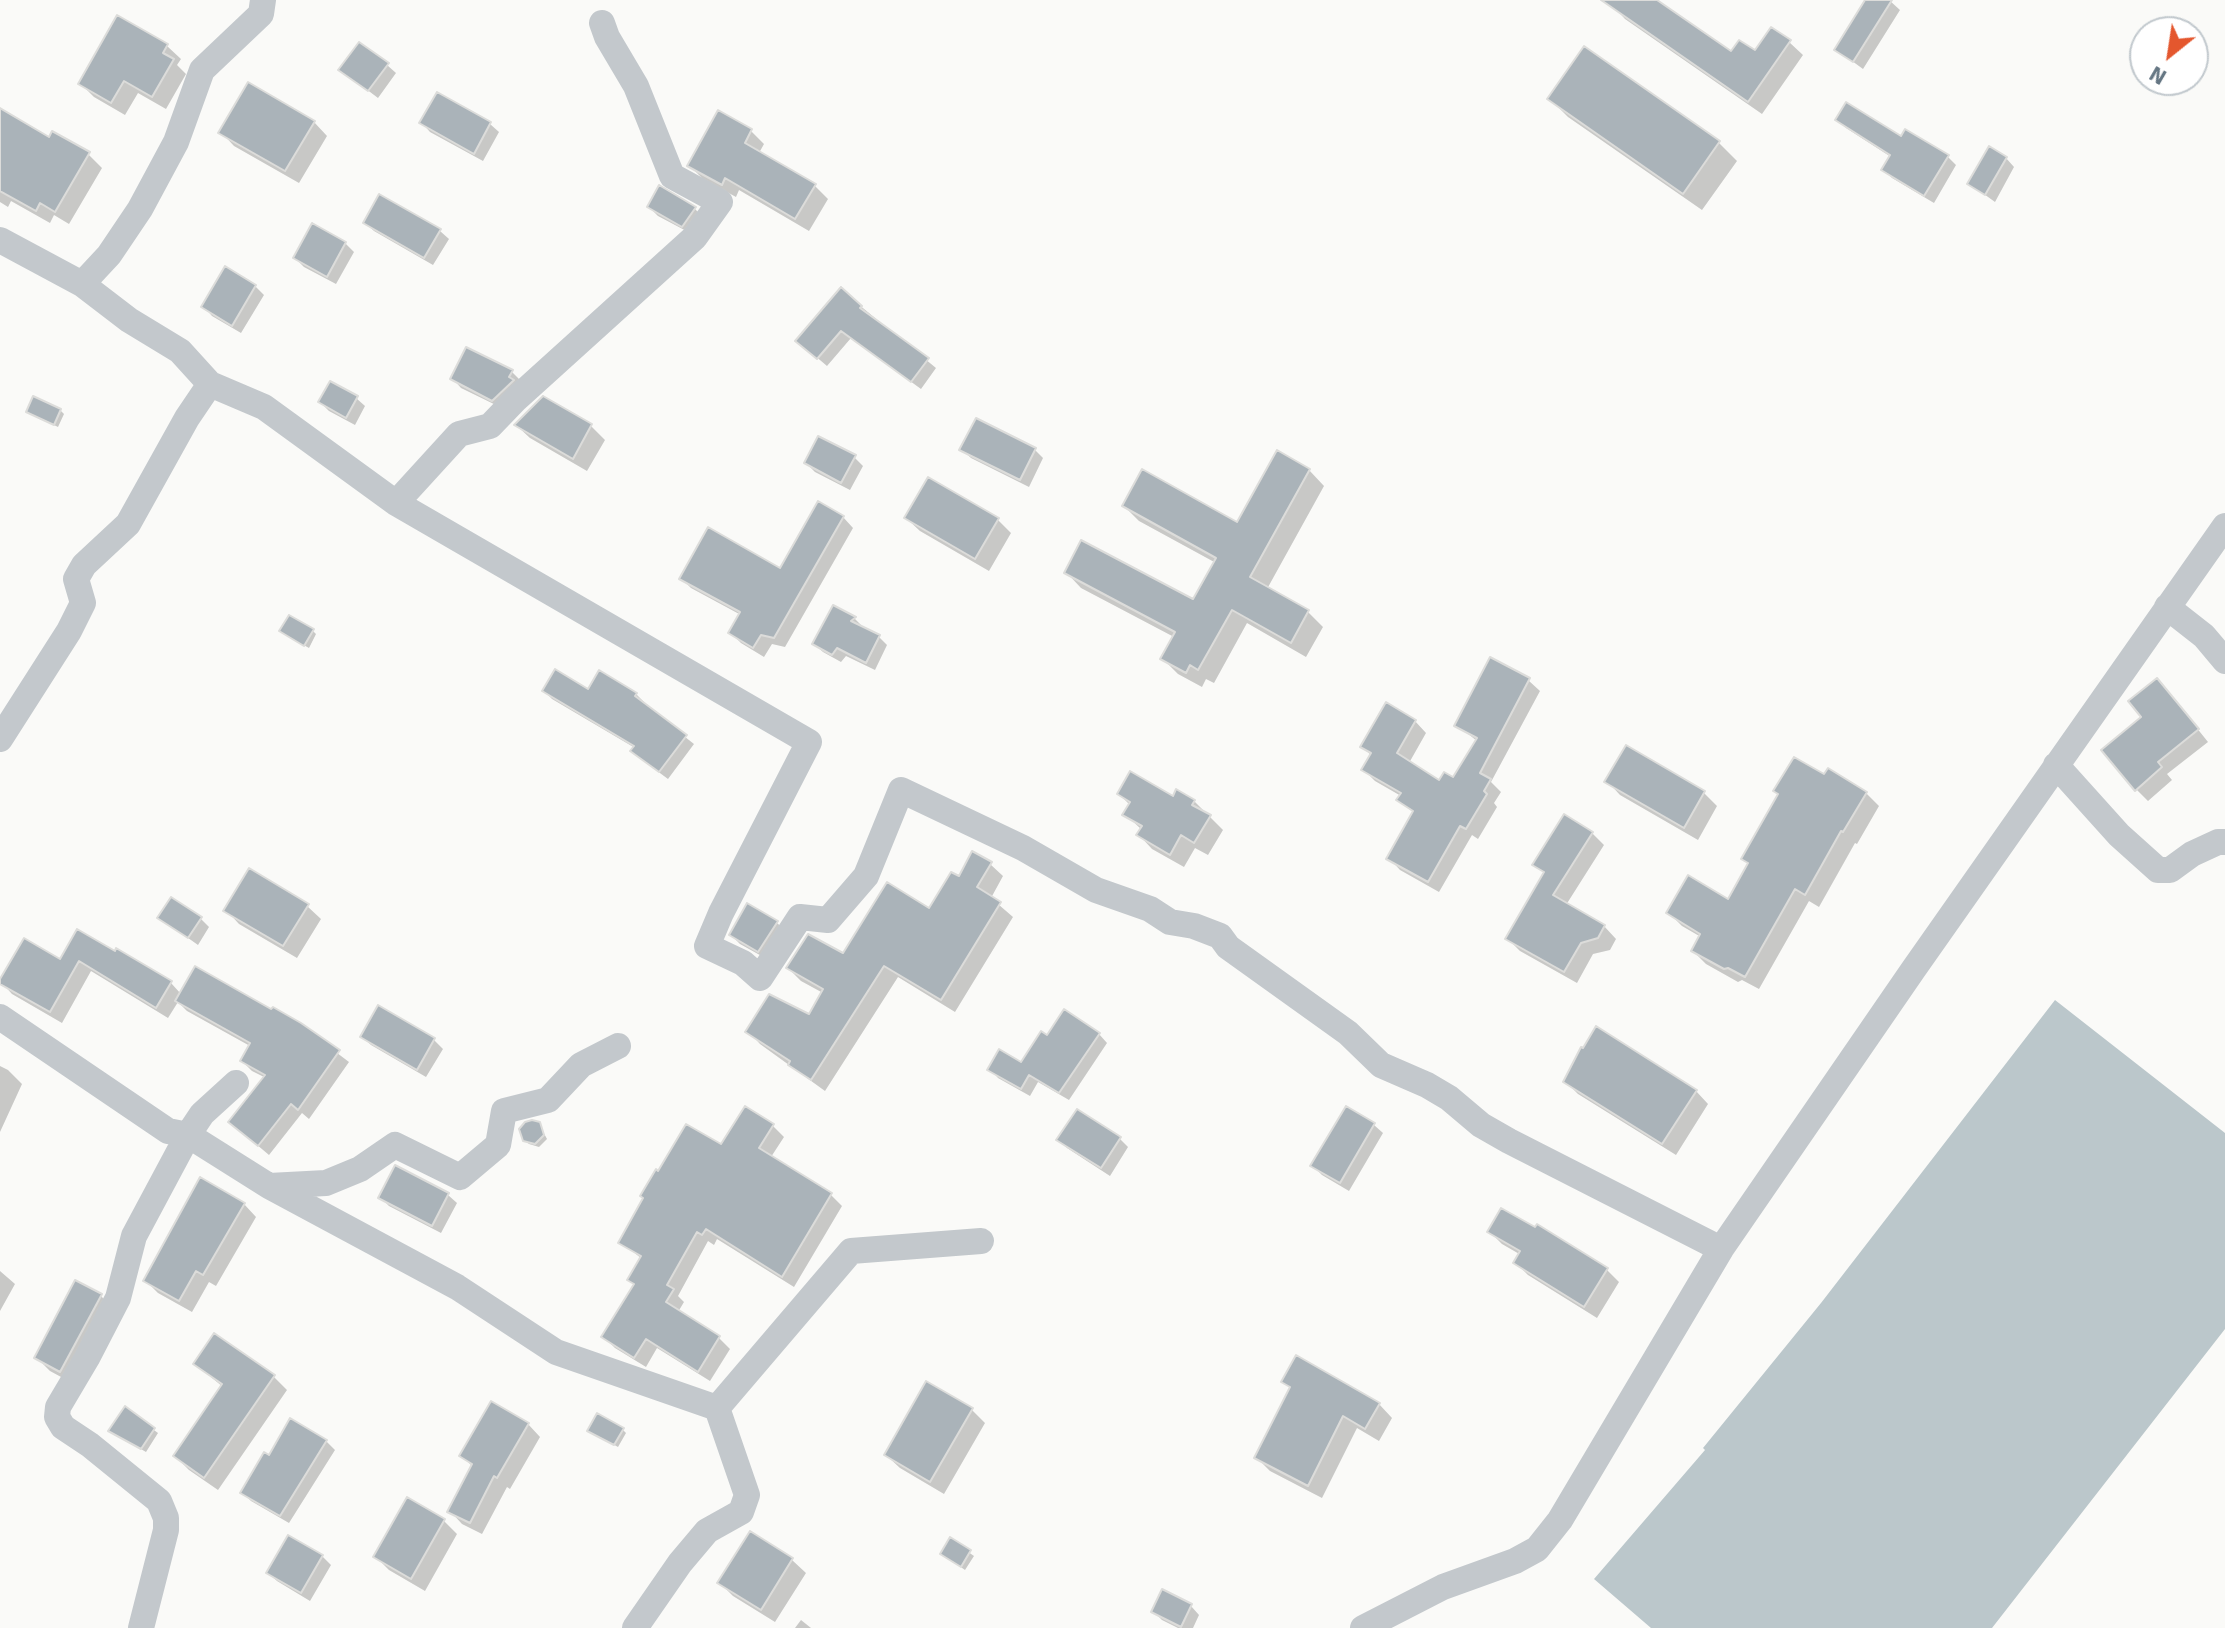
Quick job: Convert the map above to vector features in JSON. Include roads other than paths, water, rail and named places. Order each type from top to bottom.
[{"type":"street","points":[[82,284],[109,255],[140,209],[176,142],[202,70],[261,14],[263,0]]},
{"type":"street","points":[[396,503],[459,434],[490,426],[695,237],[720,202],[672,176],[636,86],[602,23]]},
{"type":"street","points":[[0,240],[82,284],[129,320],[180,351],[210,384],[264,407],[396,503],[809,742],[707,946],[743,963],[760,978],[800,917],[828,920],[866,876],[901,790],[1023,848],[1096,890],[1150,909],[1170,922],[1194,926],[1220,936],[1228,947],[1348,1033],[1381,1065],[1449,1098],[1481,1125],[1509,1141],[1721,1249]]},
{"type":"street","points":[[0,739],[69,631],[83,603],[76,579],[84,565],[128,524],[187,418],[210,384]]},
{"type":"street","points":[[1363,1628],[1443,1587],[1515,1561],[1537,1549],[1560,1520],[1721,1249],[2225,526]]},
{"type":"street","points":[[2167,607],[2204,636],[2225,661]]},
{"type":"street","points":[[2056,765],[2119,835],[2158,870],[2170,870],[2192,854],[2225,842]]},
{"type":"street","points":[[0,1017],[168,1131],[188,1135],[269,1186],[457,1287],[556,1352],[717,1408]]},
{"type":"street","points":[[269,1186],[326,1183],[360,1169],[395,1145],[460,1177],[498,1145],[504,1111],[548,1100],[581,1065],[618,1046]]},
{"type":"street","points":[[141,1628],[166,1530],[166,1518],[159,1501],[63,1427],[57,1417],[58,1407],[118,1298],[134,1236],[188,1135],[202,1114],[236,1083]]},
{"type":"street","points":[[717,1408],[851,1251],[981,1241]]},
{"type":"street","points":[[635,1628],[680,1563],[707,1531],[741,1512],[747,1495],[717,1408]]}]
